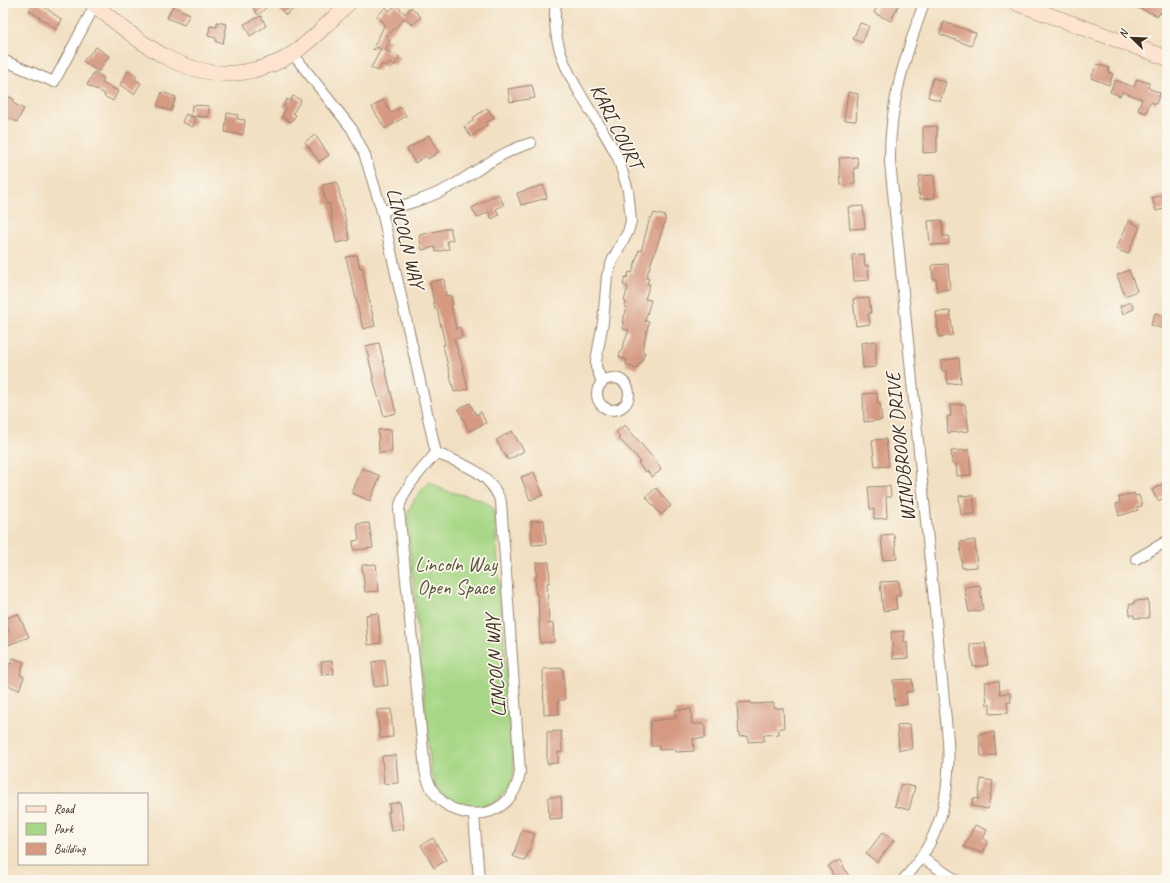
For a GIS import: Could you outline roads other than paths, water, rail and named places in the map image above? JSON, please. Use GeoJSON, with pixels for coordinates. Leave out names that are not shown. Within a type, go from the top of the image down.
{"type":"FeatureCollection","features":[{"type":"Feature","properties":{"kind":"street"},"geometry":{"type":"LineString","coordinates":[[3,60],[54,82],[93,4],[161,55],[197,70],[218,74],[249,71],[272,65],[293,54],[314,37],[349,3]]}},
{"type":"Feature","properties":{"kind":"street","name":"KARI COURT"},"geometry":{"type":"LineString","coordinates":[[556,3],[556,39],[562,60],[616,153],[624,172],[630,200],[630,225],[609,267],[605,285],[603,322],[596,360],[596,367],[602,382]]}},
{"type":"Feature","properties":{"kind":"street","name":"WINDBROOK DRIVE"},"geometry":{"type":"LineString","coordinates":[[903,880],[922,858],[932,835],[948,786],[949,763],[896,231],[890,147],[894,104],[900,72],[924,3]]}},
{"type":"Feature","properties":{"kind":"street"},"geometry":{"type":"LineString","coordinates":[[1016,3],[1167,58]]}},
{"type":"Feature","properties":{"kind":"street","name":"LINCOLN WAY"},"geometry":{"type":"LineString","coordinates":[[293,54],[345,120],[358,140],[372,173],[382,211],[436,453],[465,464],[479,472],[494,486],[501,502],[520,772],[516,787],[505,802],[491,811],[474,815]]}},
{"type":"Feature","properties":{"kind":"street"},"geometry":{"type":"LineString","coordinates":[[382,211],[432,195],[450,187],[499,155],[531,143]]}},
{"type":"Feature","properties":{"kind":"street"},"geometry":{"type":"LineString","coordinates":[[436,453],[414,480],[404,497],[399,510],[425,770],[428,784],[439,799],[452,809],[474,815],[479,880]]}},
{"type":"Feature","properties":{"kind":"street"},"geometry":{"type":"LineString","coordinates":[[1136,560],[1167,541]]}},
{"type":"Feature","properties":{"kind":"street"},"geometry":{"type":"LineString","coordinates":[[922,858],[956,880]]}},
{"type":"Feature","properties":{"kind":"park label","name":"Lincoln Way Open Space"},"geometry":{"type":"Point","coordinates":[456,576]}}]}
